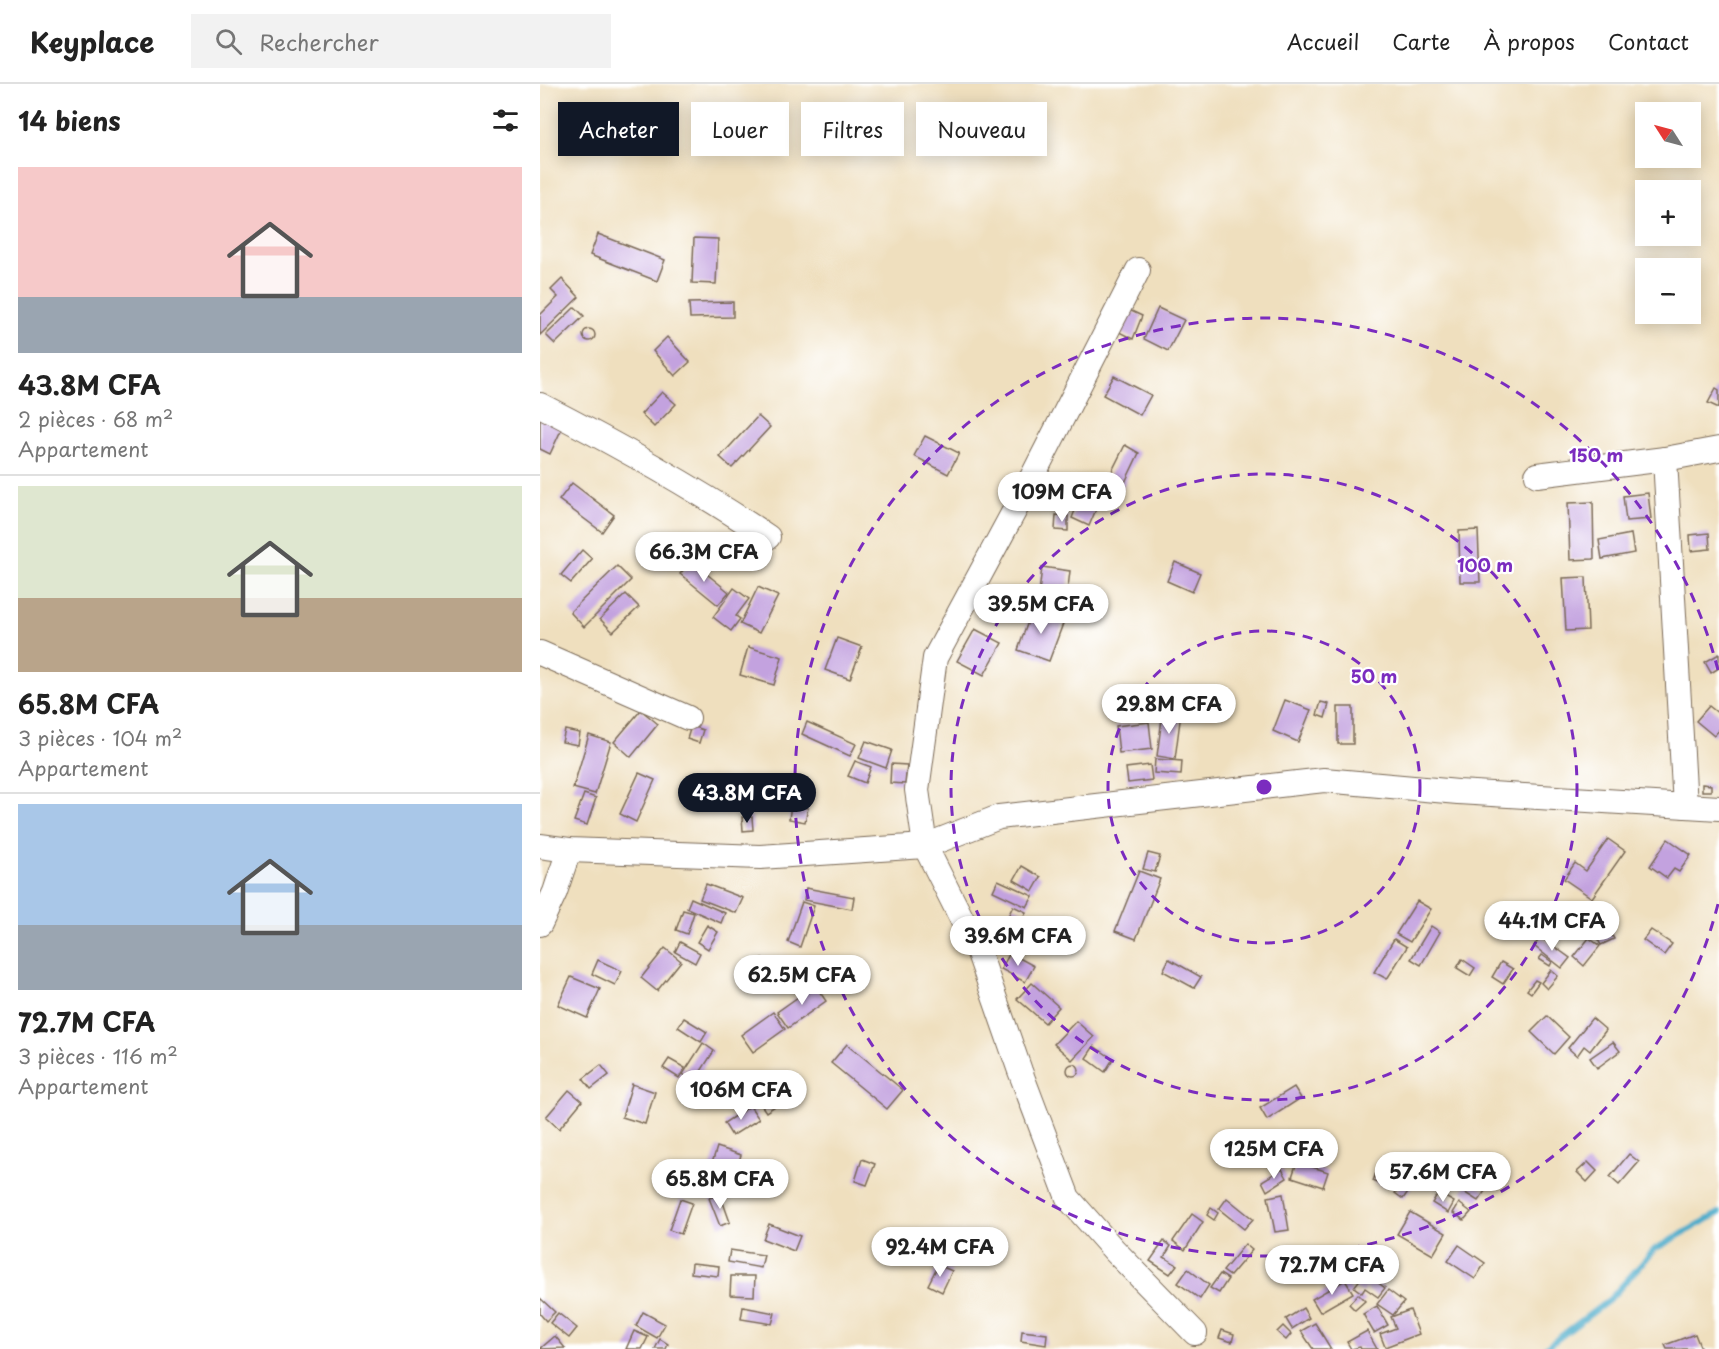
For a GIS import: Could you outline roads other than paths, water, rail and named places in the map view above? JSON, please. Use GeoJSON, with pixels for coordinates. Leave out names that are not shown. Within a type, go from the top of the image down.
{"type":"FeatureCollection","features":[{"type":"Feature","properties":{"kind":"street"},"geometry":{"type":"LineString","coordinates":[[1138,270],[1025,491],[935,658],[917,790],[925,846],[979,952],[1068,1198],[1114,1250],[1195,1333]]}},
{"type":"Feature","properties":{"kind":"street"},"geometry":{"type":"LineString","coordinates":[[540,405],[665,473],[768,537]]}},
{"type":"Feature","properties":{"kind":"street"},"geometry":{"type":"LineString","coordinates":[[1537,475],[1665,459],[1719,449]]}},
{"type":"Feature","properties":{"kind":"street"},"geometry":{"type":"LineString","coordinates":[[1665,459],[1685,806]]}},
{"type":"Feature","properties":{"kind":"street"},"geometry":{"type":"LineString","coordinates":[[540,653],[688,718]]}},
{"type":"Feature","properties":{"kind":"street"},"geometry":{"type":"LineString","coordinates":[[540,846],[569,850],[760,857],[925,846],[999,817],[1324,780],[1458,792],[1719,808]]}},
{"type":"Feature","properties":{"kind":"street"},"geometry":{"type":"LineString","coordinates":[[540,924],[555,892],[569,850]]}},
{"type":"Feature","properties":{"kind":"waterway"},"geometry":{"type":"LineString","coordinates":[[1544,1349],[1609,1300],[1655,1249],[1719,1213]]}}]}
